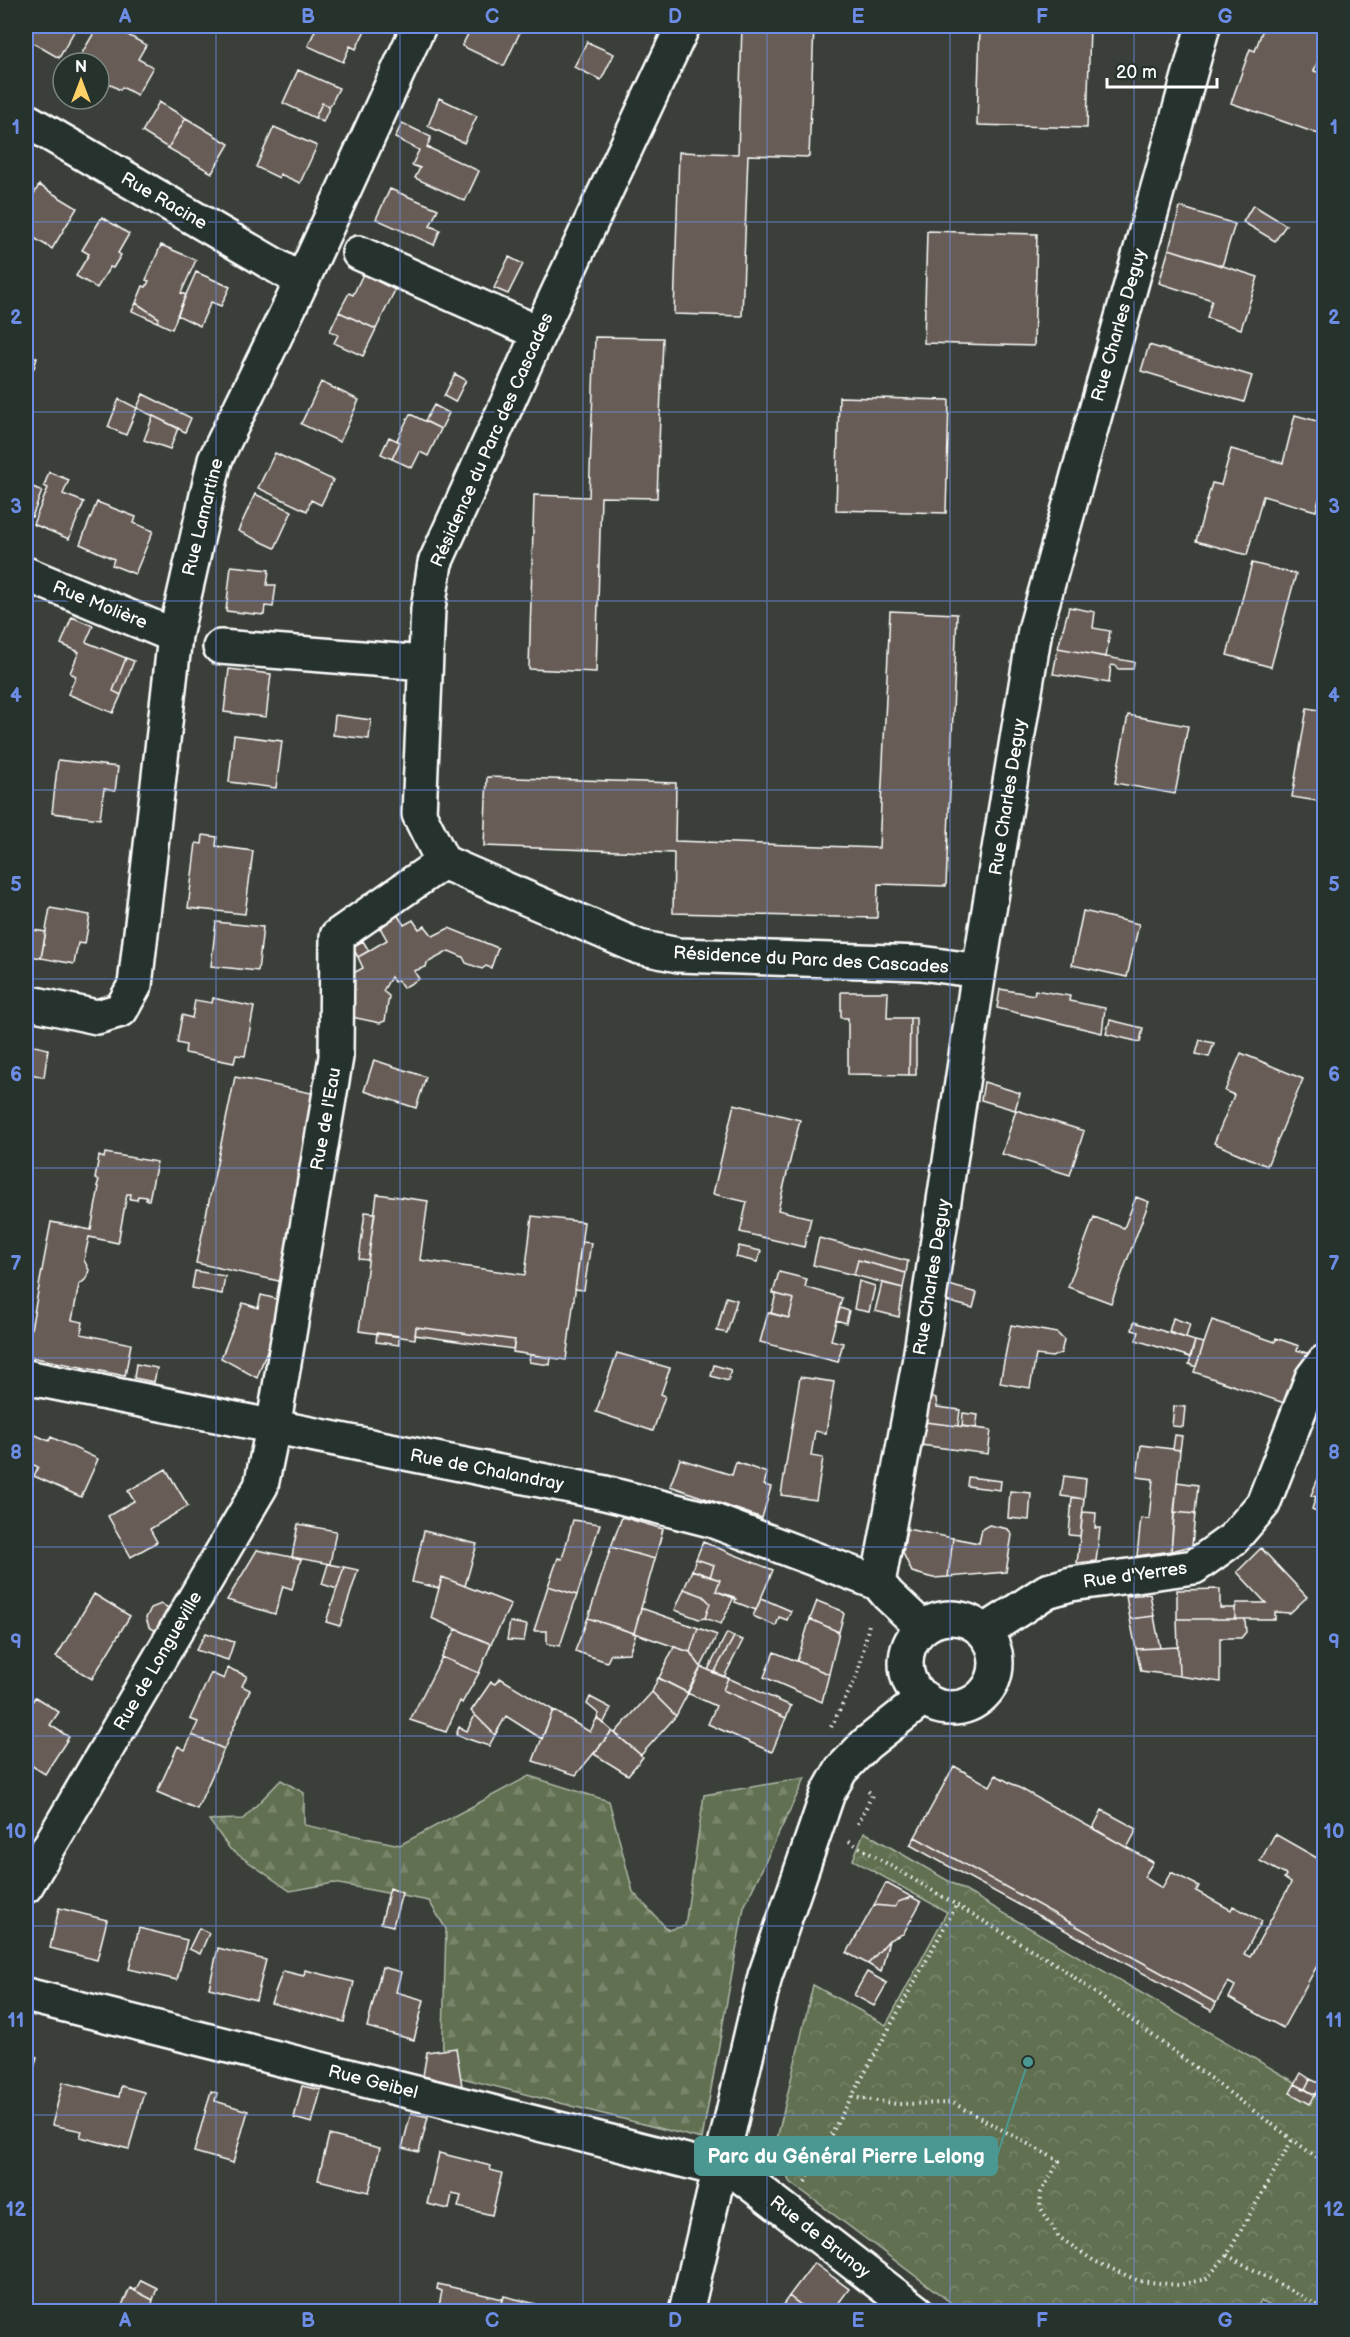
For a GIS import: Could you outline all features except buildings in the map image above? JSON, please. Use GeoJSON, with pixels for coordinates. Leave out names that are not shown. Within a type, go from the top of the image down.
{"type":"FeatureCollection","features":[{"type":"Feature","properties":{"kind":"street","name":"Rue Lamartine"},"geometry":{"type":"LineString","coordinates":[[26,1002],[97,1017],[121,1010],[135,986],[175,636],[215,460],[302,281],[419,26]]}},
{"type":"Feature","properties":{"kind":"street","name":"Résidence du Parc des Cascades"},"geometry":{"type":"LineString","coordinates":[[683,26],[539,333],[435,563],[428,609],[418,814],[443,862],[639,947],[678,956],[921,963],[979,971]]}},
{"type":"Feature","properties":{"kind":"street","name":"Rue Charles Deguy"},"geometry":{"type":"LineString","coordinates":[[878,1583],[920,1358],[979,971],[1035,630],[1203,26]]}},
{"type":"Feature","properties":{"kind":"street","name":"Rue Racine"},"geometry":{"type":"LineString","coordinates":[[26,120],[302,281]]}},
{"type":"Feature","properties":{"kind":"street"},"geometry":{"type":"LineString","coordinates":[[358,253],[539,333]]}},
{"type":"Feature","properties":{"kind":"street","name":"Rue Molière"},"geometry":{"type":"LineString","coordinates":[[26,574],[175,636]]}},
{"type":"Feature","properties":{"kind":"street"},"geometry":{"type":"LineString","coordinates":[[220,647],[425,663]]}},
{"type":"Feature","properties":{"kind":"street","name":"Rue de l'Eau"},"geometry":{"type":"LineString","coordinates":[[273,1428],[336,1057],[337,936],[443,862]]}},
{"type":"Feature","properties":{"kind":"street","name":"Rue d'Yerres"},"geometry":{"type":"LineString","coordinates":[[984,1632],[1047,1591],[1071,1584],[1194,1567],[1233,1539],[1263,1504],[1312,1378],[1324,1362]]}},
{"type":"Feature","properties":{"kind":"street","name":"Rue de Chalandray"},"geometry":{"type":"LineString","coordinates":[[26,1377],[605,1493],[681,1511],[711,1520],[878,1583],[923,1628]]}},
{"type":"Feature","properties":{"kind":"street","name":"Rue de Longueville"},"geometry":{"type":"LineString","coordinates":[[26,1887],[261,1486],[273,1428]]}},
{"type":"Feature","properties":{"kind":"street"},"geometry":{"type":"LineString","coordinates":[[948,1618],[961,1619],[974,1624],[984,1632],[992,1643],[996,1656],[996,1670],[984,1694],[974,1701],[948,1708],[924,1698],[914,1689],[906,1664],[908,1650],[914,1638],[923,1628],[934,1621],[948,1618]]}},
{"type":"Feature","properties":{"kind":"street"},"geometry":{"type":"LineString","coordinates":[[686,2312],[765,1977],[828,1793],[841,1770],[866,1744],[924,1698]]}},
{"type":"Feature","properties":{"kind":"street","name":"Rue Geibel"},"geometry":{"type":"LineString","coordinates":[[26,1995],[721,2169]]}},
{"type":"Feature","properties":{"kind":"street","name":"Rue de Brunoy"},"geometry":{"type":"LineString","coordinates":[[721,2169],[738,2174],[873,2297],[916,2312]]}},
{"type":"Feature","properties":{"kind":"path"},"geometry":{"type":"LineString","coordinates":[[878,1583],[858,1674],[819,1752],[872,1795],[849,1842],[1059,1966],[1324,2163]]}},
{"type":"Feature","properties":{"kind":"path"},"geometry":{"type":"LineString","coordinates":[[801,2190],[957,1906]]}},
{"type":"Feature","properties":{"kind":"path"},"geometry":{"type":"LineString","coordinates":[[852,2097],[897,2104],[953,2103],[1059,2161],[1041,2193],[1040,2207],[1059,2237],[1094,2261],[1139,2281],[1179,2285],[1206,2279],[1227,2255],[1293,2140]]}},
{"type":"Feature","properties":{"kind":"path"},"geometry":{"type":"LineString","coordinates":[[1227,2255],[1324,2309]]}},
{"type":"Feature","properties":{"kind":"green space"},"geometry":{"type":"Polygon","coordinates":[[[529,1776],[609,1801],[633,1892],[668,1930],[685,1926],[704,1795],[805,1778],[744,1907],[702,2139],[442,2073],[446,1929],[429,1901],[334,1883],[290,1891],[230,1849],[209,1820],[243,1819],[281,1780],[304,1793],[304,1825],[400,1845],[529,1776]]]}},
{"type":"Feature","properties":{"kind":"green space"},"geometry":{"type":"Polygon","coordinates":[[[864,1832],[1324,2099],[1324,2311],[1280,2311],[1261,2301],[1254,2312],[962,2311],[789,2181],[775,2148],[813,1985],[886,2025],[947,1912],[853,1860],[864,1832]]]}},
{"type":"Feature","properties":{"kind":"place","name":"Parc du Général Pierre Lelong"},"geometry":{"type":"Point","coordinates":[1028,2062]}}]}
